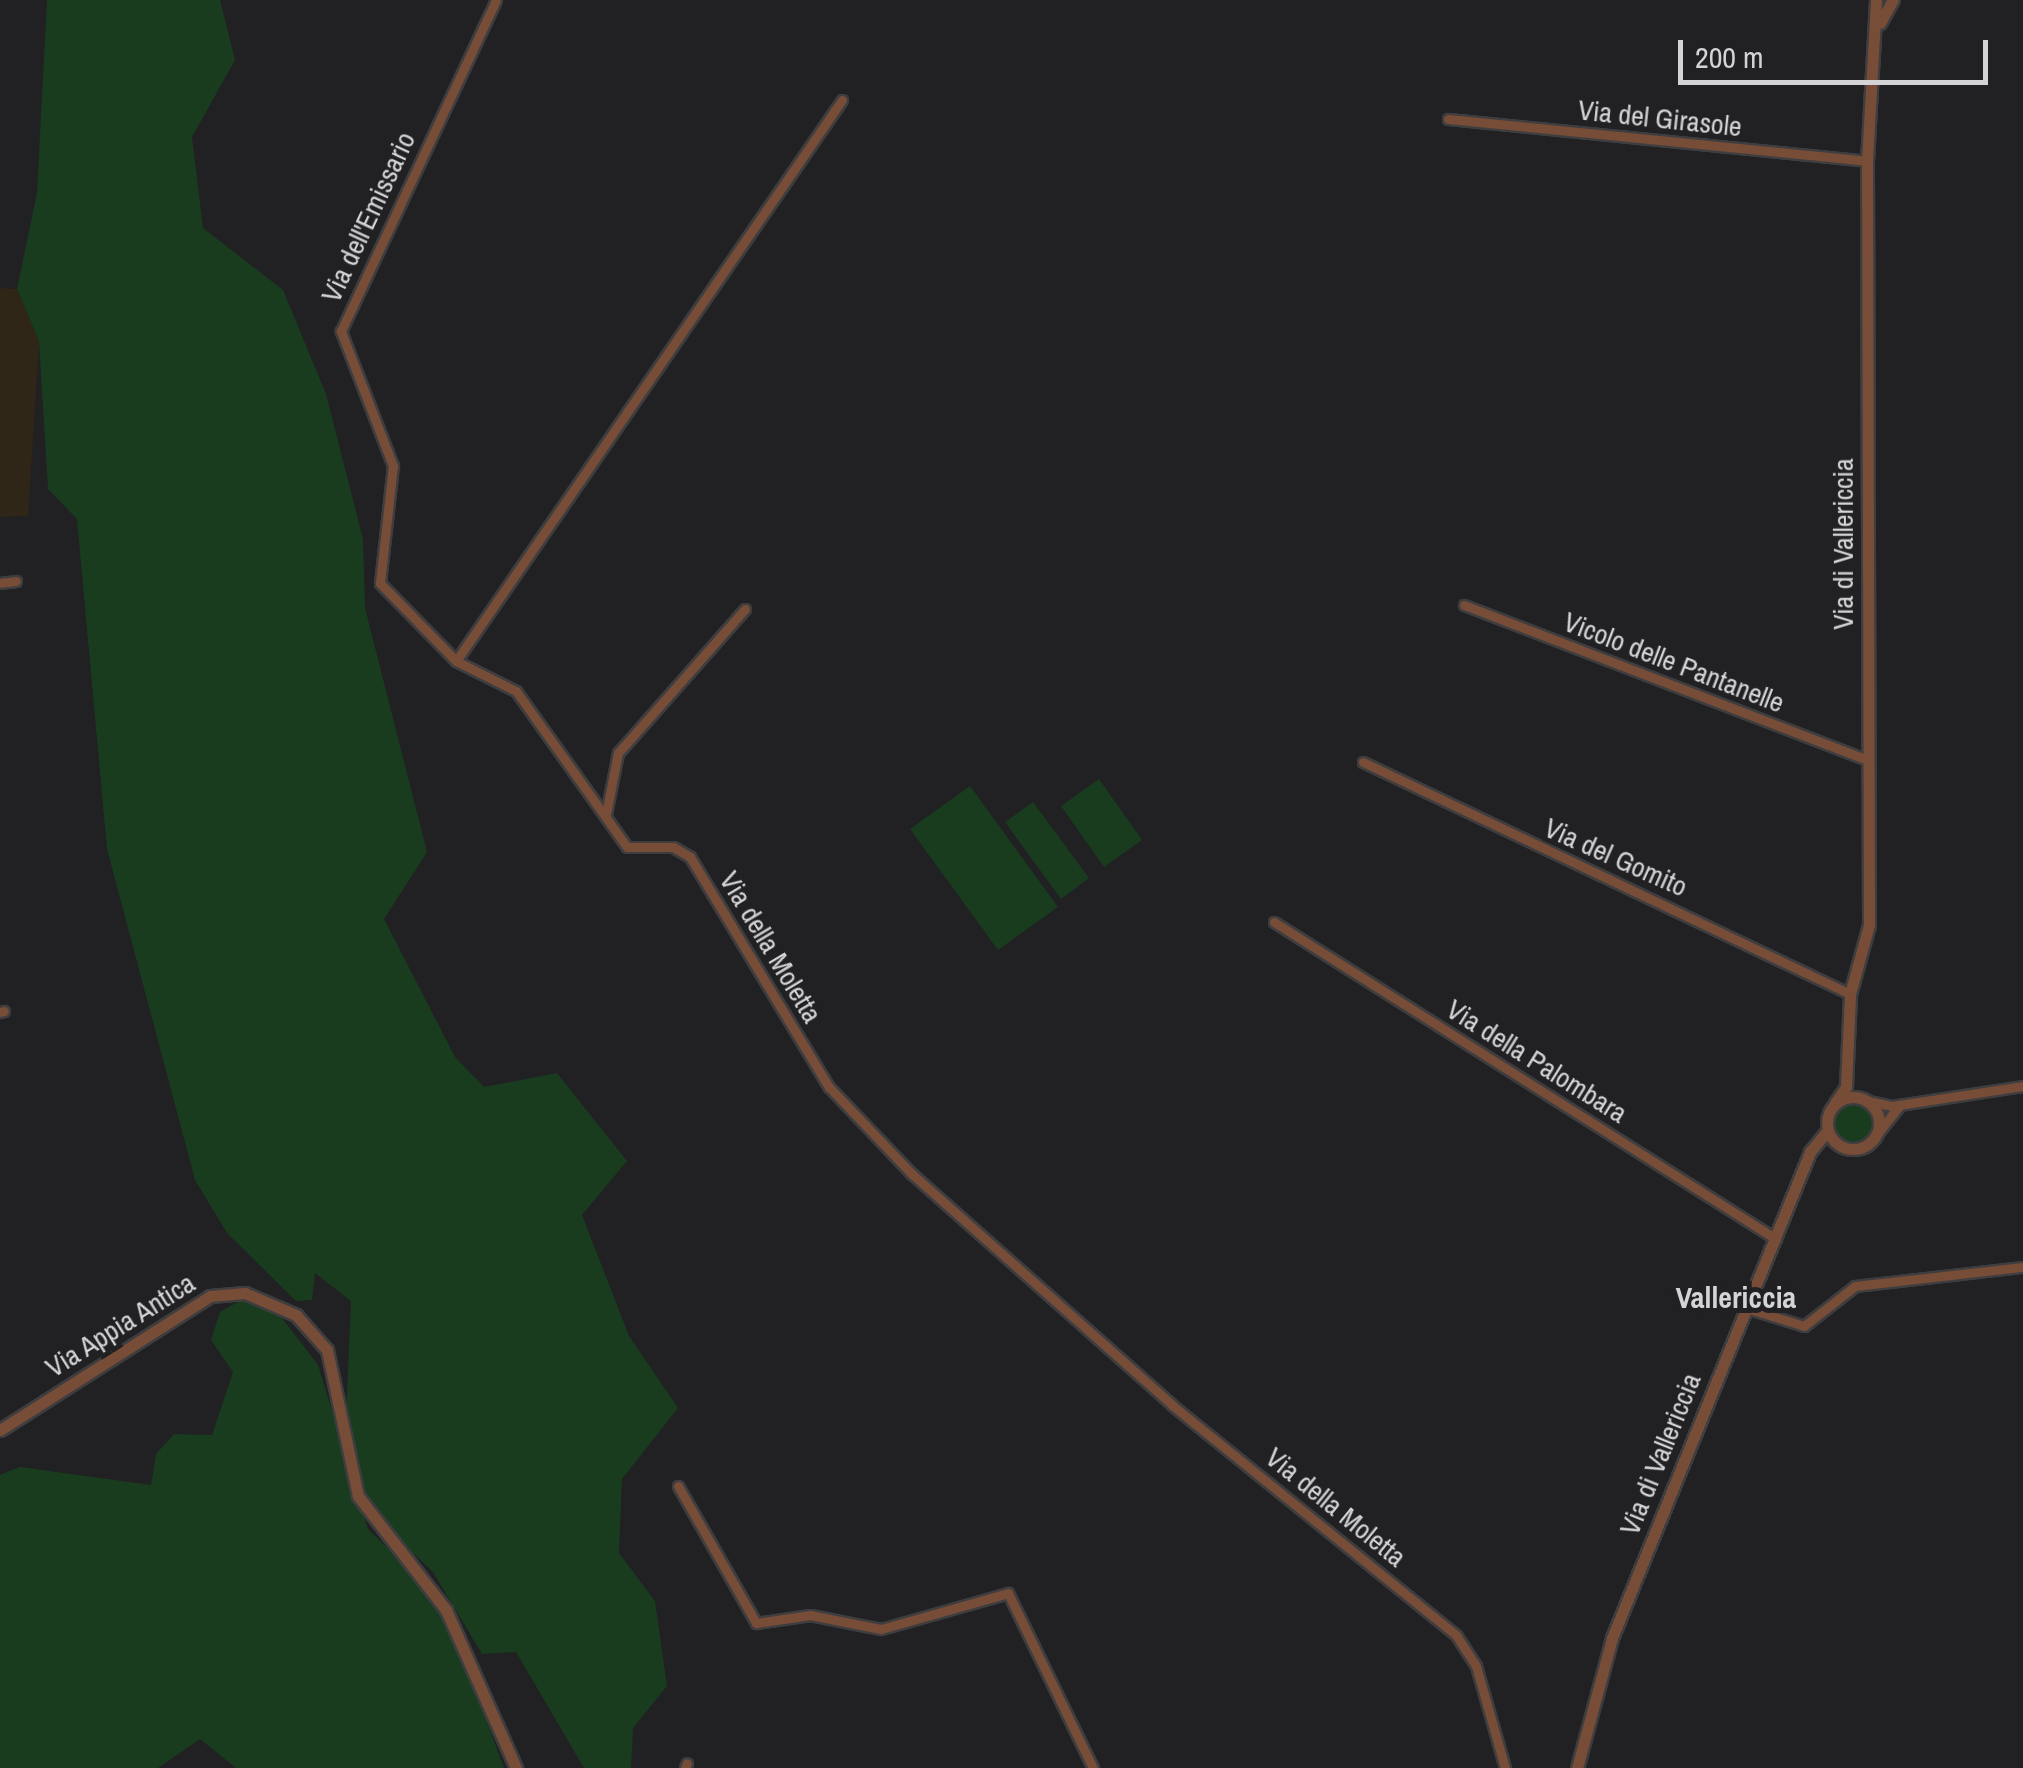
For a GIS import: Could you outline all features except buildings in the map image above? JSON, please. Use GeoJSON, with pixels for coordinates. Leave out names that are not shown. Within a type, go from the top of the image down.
{"type":"FeatureCollection","features":[{"type":"Feature","properties":{"kind":"street","name":"Via dell'Emissario"},"geometry":{"type":"LineString","coordinates":[[456,661],[380,584],[393,466],[341,331],[496,0]]}},
{"type":"Feature","properties":{"kind":"street","name":"Via di Vallericcia"},"geometry":{"type":"LineString","coordinates":[[1577,1768],[1608,1648],[1806,1164],[1827,1131],[1848,1062],[1850,994],[1869,925],[1867,161],[1880,23],[1876,0]]}},
{"type":"Feature","properties":{"kind":"street","name":"Via di Vallericcia"},"geometry":{"type":"LineString","coordinates":[[1880,23],[1893,0]]}},
{"type":"Feature","properties":{"kind":"street"},"geometry":{"type":"LineString","coordinates":[[456,661],[842,100]]}},
{"type":"Feature","properties":{"kind":"street","name":"Via del Girasole"},"geometry":{"type":"LineString","coordinates":[[1448,119],[1867,161]]}},
{"type":"Feature","properties":{"kind":"street"},"geometry":{"type":"LineString","coordinates":[[0,582],[16,581]]}},
{"type":"Feature","properties":{"kind":"street","name":"Vicolo delle Pantanelle"},"geometry":{"type":"LineString","coordinates":[[1464,605],[1867,760]]}},
{"type":"Feature","properties":{"kind":"street"},"geometry":{"type":"LineString","coordinates":[[606,817],[620,750],[744,609]]}},
{"type":"Feature","properties":{"kind":"street","name":"Via della Moletta"},"geometry":{"type":"LineString","coordinates":[[456,661],[516,691],[634,850],[673,847],[690,857],[834,1092],[925,1186],[1172,1405],[1456,1635],[1476,1666],[1504,1768]]}},
{"type":"Feature","properties":{"kind":"street","name":"Via del Gomito"},"geometry":{"type":"LineString","coordinates":[[1362,762],[1850,994]]}},
{"type":"Feature","properties":{"kind":"street","name":"Via della Palombara"},"geometry":{"type":"LineString","coordinates":[[1274,922],[1776,1239]]}},
{"type":"Feature","properties":{"kind":"street","name":"Via di Vallericcia"},"geometry":{"type":"LineString","coordinates":[[1848,1062],[1878,1133]]}},
{"type":"Feature","properties":{"kind":"street"},"geometry":{"type":"LineString","coordinates":[[1835,1104],[1902,1104],[2023,1086]]}},
{"type":"Feature","properties":{"kind":"street"},"geometry":{"type":"LineString","coordinates":[[1806,1164],[1838,1146],[1863,1148],[1902,1104]]}},
{"type":"Feature","properties":{"kind":"street"},"geometry":{"type":"LineString","coordinates":[[1827,1131],[1838,1146]]}},
{"type":"Feature","properties":{"kind":"street"},"geometry":{"type":"LineString","coordinates":[[1746,1308],[1804,1326],[1855,1286],[2023,1268]]}},
{"type":"Feature","properties":{"kind":"street","name":"Via Appia Antica"},"geometry":{"type":"LineString","coordinates":[[0,1430],[214,1294],[252,1295],[296,1316],[327,1350],[358,1496],[441,1600],[516,1768]]}},
{"type":"Feature","properties":{"kind":"street"},"geometry":{"type":"LineString","coordinates":[[678,1486],[756,1622],[810,1615],[884,1628],[1008,1593],[1093,1768]]}},
{"type":"Feature","properties":{"kind":"shaded area"},"geometry":{"type":"Polygon","coordinates":[[[0,288],[17,289],[39,341],[28,516],[0,517],[0,288]]]}},
{"type":"Feature","properties":{"kind":"green space"},"geometry":{"type":"Polygon","coordinates":[[[47,0],[220,0],[235,60],[192,137],[203,228],[283,290],[326,394],[363,539],[365,608],[427,852],[384,919],[455,1057],[484,1087],[557,1073],[627,1161],[582,1215],[629,1336],[678,1408],[622,1479],[619,1553],[655,1601],[667,1686],[633,1728],[631,1768],[584,1768],[516,1652],[482,1654],[433,1572],[383,1525],[366,1496],[346,1418],[351,1301],[315,1273],[312,1300],[296,1301],[227,1233],[195,1180],[107,849],[77,519],[48,489],[39,341],[17,289],[37,193],[47,0]]]}},
{"type":"Feature","properties":{"kind":"green space"},"geometry":{"type":"Polygon","coordinates":[[[1099,779],[1142,840],[1104,867],[1061,806],[1099,779]]]}},
{"type":"Feature","properties":{"kind":"green space"},"geometry":{"type":"Polygon","coordinates":[[[970,786],[1058,907],[998,950],[910,829],[970,786]]]}},
{"type":"Feature","properties":{"kind":"green space"},"geometry":{"type":"Polygon","coordinates":[[[1033,802],[1089,878],[1061,899],[1005,822],[1033,802]]]}},
{"type":"Feature","properties":{"kind":"green space"},"geometry":{"type":"Polygon","coordinates":[[[1853,1105],[1867,1110],[1872,1124],[1867,1138],[1853,1143],[1839,1138],[1834,1124],[1839,1110],[1853,1105]]]}},
{"type":"Feature","properties":{"kind":"green space"},"geometry":{"type":"Polygon","coordinates":[[[243,1299],[282,1318],[318,1365],[368,1529],[417,1577],[460,1649],[504,1768],[236,1768],[200,1739],[158,1768],[0,1768],[0,1475],[20,1467],[151,1485],[156,1454],[174,1434],[212,1435],[233,1372],[211,1340],[220,1312],[243,1299]]]}},
{"type":"Feature","properties":{"kind":"district","name":"Vallericcia"},"geometry":{"type":"Point","coordinates":[1736,1297]}}]}
